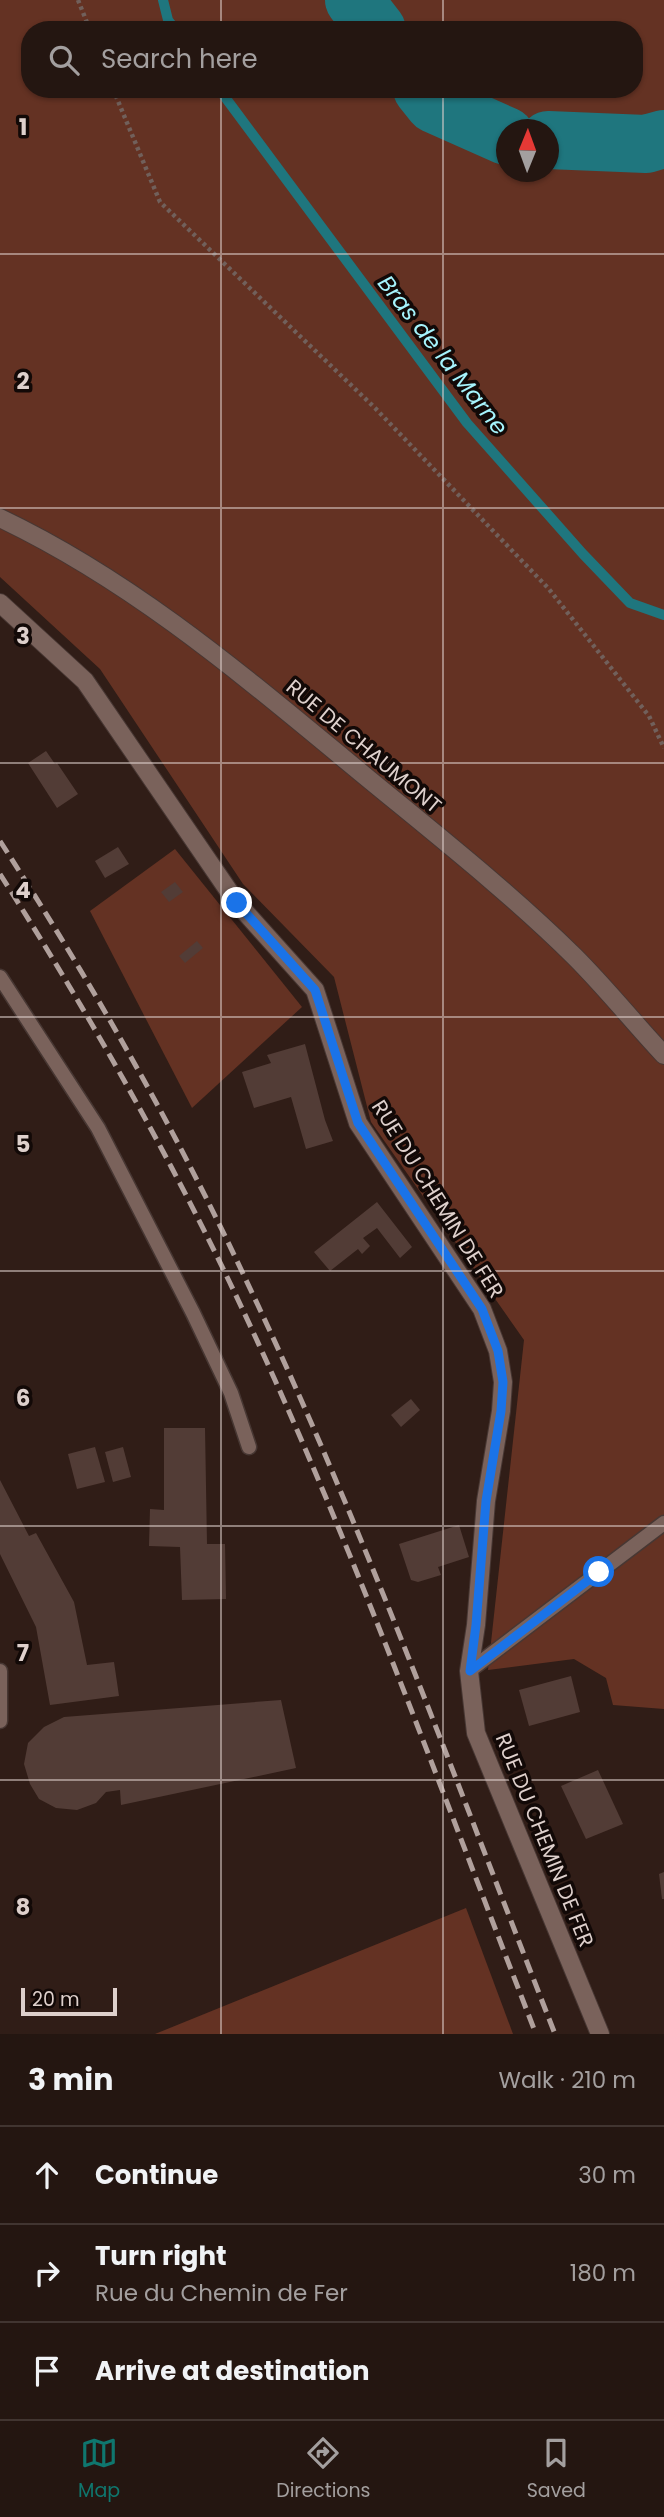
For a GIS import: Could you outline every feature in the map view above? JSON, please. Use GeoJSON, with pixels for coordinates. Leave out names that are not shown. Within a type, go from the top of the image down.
{"type":"FeatureCollection","features":[{"type":"Feature","properties":{"kind":"street","name":"RUE DE CHAUMONT"},"geometry":{"type":"LineString","coordinates":[[0,518],[44,539],[118,583],[239,671],[509,897],[575,958],[664,1055]]}},
{"type":"Feature","properties":{"kind":"street","name":"RUE DU CHEMIN DE FER"},"geometry":{"type":"LineString","coordinates":[[0,603],[85,681],[237,903],[315,990],[358,1123],[482,1309],[498,1351],[503,1382],[501,1411],[486,1501],[470,1671],[476,1733],[600,2034]]}},
{"type":"Feature","properties":{"kind":"lane"},"geometry":{"type":"LineString","coordinates":[[0,977],[98,1128],[231,1393],[248,1447]]}},
{"type":"Feature","properties":{"kind":"lane"},"geometry":{"type":"LineString","coordinates":[[470,1671],[664,1522]]}},
{"type":"Feature","properties":{"kind":"lane"},"geometry":{"type":"LineString","coordinates":[[0,1671],[0,1721]]}},
{"type":"Feature","properties":{"kind":"path"},"geometry":{"type":"LineString","coordinates":[[78,0],[86,21]]}},
{"type":"Feature","properties":{"kind":"path"},"geometry":{"type":"LineString","coordinates":[[117,98],[160,202],[375,408],[548,588],[649,716],[664,748]]}},
{"type":"Feature","properties":{"kind":"shaded area"},"geometry":{"type":"Polygon","coordinates":[[[0,0],[664,0],[664,1709],[613,1705],[606,1678],[574,1659],[488,1670],[524,1340],[371,1122],[334,977],[243,884],[100,669],[0,577],[0,0]]]}},
{"type":"Feature","properties":{"kind":"shaded area"},"geometry":{"type":"Polygon","coordinates":[[[175,849],[302,1007],[192,1108],[90,911],[175,849]]]}},
{"type":"Feature","properties":{"kind":"shaded area"},"geometry":{"type":"Polygon","coordinates":[[[466,1908],[513,2034],[155,2034],[466,1908]]]}},
{"type":"Feature","properties":{"kind":"building"},"geometry":{"type":"Polygon","coordinates":[[[46,751],[78,794],[57,808],[28,763],[46,751]]]}},
{"type":"Feature","properties":{"kind":"building"},"geometry":{"type":"Polygon","coordinates":[[[118,847],[129,864],[105,878],[95,861],[118,847]]]}},
{"type":"Feature","properties":{"kind":"building"},"geometry":{"type":"Polygon","coordinates":[[[175,882],[183,892],[169,902],[161,892],[175,882]]]}},
{"type":"Feature","properties":{"kind":"building"},"geometry":{"type":"Polygon","coordinates":[[[197,941],[203,948],[185,963],[179,956],[197,941]]]}},
{"type":"Feature","properties":{"kind":"building"},"geometry":{"type":"Polygon","coordinates":[[[305,1044],[333,1141],[306,1149],[291,1097],[254,1108],[242,1072],[271,1063],[267,1055],[305,1044]]]}},
{"type":"Feature","properties":{"kind":"building"},"geometry":{"type":"Polygon","coordinates":[[[377,1202],[412,1247],[400,1258],[377,1228],[363,1238],[370,1246],[362,1254],[358,1249],[330,1271],[314,1252],[377,1202]]]}},
{"type":"Feature","properties":{"kind":"building"},"geometry":{"type":"Polygon","coordinates":[[[411,1399],[420,1410],[401,1427],[391,1415],[411,1399]]]}},
{"type":"Feature","properties":{"kind":"building"},"geometry":{"type":"Polygon","coordinates":[[[164,1428],[205,1428],[207,1544],[225,1544],[226,1599],[182,1600],[180,1547],[149,1546],[150,1509],[164,1510],[164,1428]]]}},
{"type":"Feature","properties":{"kind":"building"},"geometry":{"type":"Polygon","coordinates":[[[95,1447],[105,1482],[77,1489],[68,1454],[95,1447]]]}},
{"type":"Feature","properties":{"kind":"building"},"geometry":{"type":"Polygon","coordinates":[[[123,1447],[131,1477],[113,1482],[105,1452],[123,1447]]]}},
{"type":"Feature","properties":{"kind":"building"},"geometry":{"type":"Polygon","coordinates":[[[0,1480],[29,1536],[36,1533],[74,1602],[87,1665],[114,1662],[119,1696],[50,1705],[36,1627],[0,1554],[0,1480]]]}},
{"type":"Feature","properties":{"kind":"building"},"geometry":{"type":"Polygon","coordinates":[[[459,1525],[469,1557],[438,1567],[441,1575],[418,1582],[411,1580],[399,1544],[459,1525]]]}},
{"type":"Feature","properties":{"kind":"building"},"geometry":{"type":"Polygon","coordinates":[[[571,1676],[580,1712],[529,1726],[519,1690],[571,1676]]]}},
{"type":"Feature","properties":{"kind":"building"},"geometry":{"type":"Polygon","coordinates":[[[281,1700],[296,1768],[121,1805],[120,1790],[106,1792],[96,1803],[77,1810],[56,1808],[39,1799],[30,1784],[24,1764],[28,1743],[44,1727],[64,1717],[281,1700]]]}},
{"type":"Feature","properties":{"kind":"building"},"geometry":{"type":"Polygon","coordinates":[[[598,1770],[623,1824],[586,1839],[561,1786],[598,1770]]]}},
{"type":"Feature","properties":{"kind":"building"},"geometry":{"type":"Polygon","coordinates":[[[664,1872],[664,1899],[662,1899],[659,1874],[664,1872]]]}},
{"type":"Feature","properties":{"kind":"waterway","name":"Bras de la Marne"},"geometry":{"type":"LineString","coordinates":[[163,0],[169,21]]}},
{"type":"Feature","properties":{"kind":"waterway"},"geometry":{"type":"LineString","coordinates":[[354,0],[370,21]]}},
{"type":"Feature","properties":{"kind":"waterway","name":"Bras de la Marne"},"geometry":{"type":"LineString","coordinates":[[226,98],[467,423],[630,603],[664,615]]}},
{"type":"Feature","properties":{"kind":"waterway"},"geometry":{"type":"LineString","coordinates":[[429,98],[434,104],[496,132]]}},
{"type":"Feature","properties":{"kind":"waterway"},"geometry":{"type":"LineString","coordinates":[[559,140],[646,144],[664,139]]}},
{"type":"Feature","properties":{"kind":"railway"},"geometry":{"type":"LineString","coordinates":[[0,841],[67,948],[161,1111],[219,1223],[289,1372],[445,1749],[555,2034]]}},
{"type":"Feature","properties":{"kind":"railway"},"geometry":{"type":"LineString","coordinates":[[0,874],[92,1024],[149,1126],[204,1230],[273,1375],[390,1656],[536,2034]]}},
{"type":"Feature","properties":{"kind":"route"},"geometry":{"type":"LineString","coordinates":[[237,903],[315,990],[358,1123],[482,1309],[498,1351],[503,1382],[501,1411],[486,1501],[470,1671],[599,1572]]}}]}
